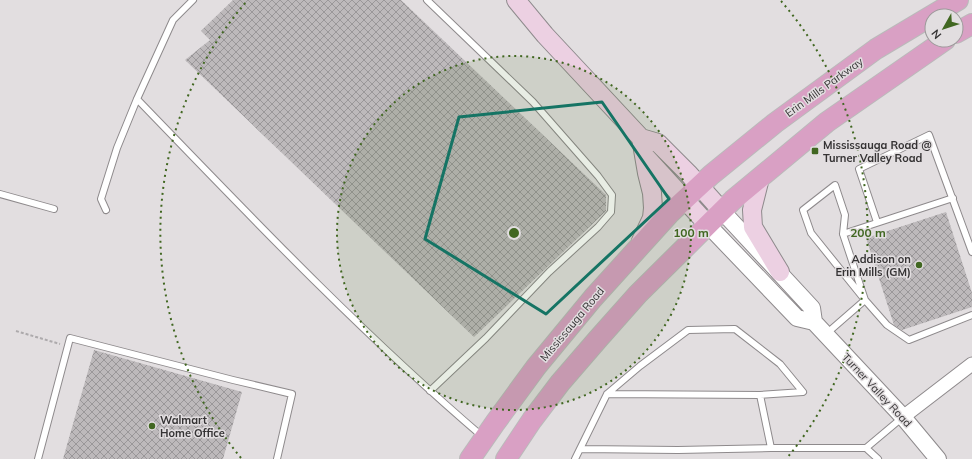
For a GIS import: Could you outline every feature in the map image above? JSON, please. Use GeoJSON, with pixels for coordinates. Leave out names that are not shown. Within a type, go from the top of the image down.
{"type":"FeatureCollection","features":[{"type":"Feature","properties":{"kind":"main road"},"geometry":{"type":"LineString","coordinates":[[516,0],[643,147],[685,200],[708,225]]}},
{"type":"Feature","properties":{"kind":"main road","name":"Erin Mills Parkway"},"geometry":{"type":"LineString","coordinates":[[700,186],[775,122],[876,49],[958,0]]}},
{"type":"Feature","properties":{"kind":"main road"},"geometry":{"type":"LineString","coordinates":[[506,459],[532,420],[560,383],[638,294],[722,211],[827,122],[933,48]]}},
{"type":"Feature","properties":{"kind":"main road"},"geometry":{"type":"LineString","coordinates":[[643,147],[658,142],[722,211]]}},
{"type":"Feature","properties":{"kind":"main road"},"geometry":{"type":"LineString","coordinates":[[638,247],[652,218],[653,208],[652,193],[643,147]]}},
{"type":"Feature","properties":{"kind":"main road"},"geometry":{"type":"LineString","coordinates":[[760,178],[752,210],[753,227],[780,272]]}},
{"type":"Feature","properties":{"kind":"main road","name":"Mississauga Road"},"geometry":{"type":"LineString","coordinates":[[470,459],[536,366],[593,298],[638,247],[700,186]]}},
{"type":"Feature","properties":{"kind":"street","name":"Turner Valley Road"},"geometry":{"type":"LineString","coordinates":[[722,211],[812,308],[814,322],[903,417],[938,459]]}},
{"type":"Feature","properties":{"kind":"street"},"geometry":{"type":"LineString","coordinates":[[708,225],[797,318],[814,322]]}},
{"type":"Feature","properties":{"kind":"street"},"geometry":{"type":"LineString","coordinates":[[903,417],[972,364]]}},
{"type":"Feature","properties":{"kind":"lane"},"geometry":{"type":"LineString","coordinates":[[106,210],[101,199],[117,148],[137,98],[173,20],[193,0]]}},
{"type":"Feature","properties":{"kind":"lane"},"geometry":{"type":"LineString","coordinates":[[427,0],[532,102],[598,176],[612,195],[611,212],[598,227],[549,272],[486,338],[430,391]]}},
{"type":"Feature","properties":{"kind":"lane"},"geometry":{"type":"LineString","coordinates":[[137,98],[303,269],[430,391],[484,438]]}},
{"type":"Feature","properties":{"kind":"lane"},"geometry":{"type":"LineString","coordinates":[[877,222],[859,169],[929,135],[972,252]]}},
{"type":"Feature","properties":{"kind":"lane"},"geometry":{"type":"LineString","coordinates":[[865,300],[843,234],[845,215],[835,185],[803,210],[811,232],[865,300],[887,325],[909,340],[972,315]]}},
{"type":"Feature","properties":{"kind":"lane"},"geometry":{"type":"LineString","coordinates":[[0,194],[54,209]]}},
{"type":"Feature","properties":{"kind":"lane"},"geometry":{"type":"LineString","coordinates":[[843,234],[953,198]]}},
{"type":"Feature","properties":{"kind":"lane"},"geometry":{"type":"LineString","coordinates":[[825,335],[865,300]]}},
{"type":"Feature","properties":{"kind":"lane"},"geometry":{"type":"LineString","coordinates":[[575,459],[607,394],[640,366],[688,330],[735,329],[780,364],[803,392],[760,395],[607,394]]}},
{"type":"Feature","properties":{"kind":"lane"},"geometry":{"type":"LineString","coordinates":[[38,459],[70,338],[292,394],[277,459]]}},
{"type":"Feature","properties":{"kind":"lane"},"geometry":{"type":"LineString","coordinates":[[760,395],[771,448]]}},
{"type":"Feature","properties":{"kind":"lane"},"geometry":{"type":"LineString","coordinates":[[580,449],[678,450],[866,448],[903,417]]}},
{"type":"Feature","properties":{"kind":"lane"},"geometry":{"type":"LineString","coordinates":[[866,448],[878,459]]}},
{"type":"Feature","properties":{"kind":"path"},"geometry":{"type":"LineString","coordinates":[[16,331],[67,346]]}},
{"type":"Feature","properties":{"kind":"highlighted area"},"geometry":{"type":"Polygon","coordinates":[[[602,102],[669,199],[546,314],[425,239],[459,117],[602,102]]]}},
{"type":"Feature","properties":{"kind":"building"},"geometry":{"type":"Polygon","coordinates":[[[233,0],[401,0],[606,195],[606,211],[474,337],[185,60],[210,40],[201,31],[233,0]]]}},
{"type":"Feature","properties":{"kind":"building","name":"Addison on Erin Mills (GM)"},"geometry":{"type":"Polygon","coordinates":[[[946,212],[972,293],[972,307],[902,330],[894,325],[866,238],[946,212]]]}},
{"type":"Feature","properties":{"kind":"building","name":"Walmart Home Office"},"geometry":{"type":"Polygon","coordinates":[[[94,350],[242,392],[223,459],[63,459],[94,350]]]}},
{"type":"Feature","properties":{"kind":"place","name":"Mississauga Road @ Turner Valley Road"},"geometry":{"type":"Point","coordinates":[815,151]}},
{"type":"Feature","properties":{"kind":"place","name":"Addison on Erin Mills (GM)"},"geometry":{"type":"Point","coordinates":[919,265]}},
{"type":"Feature","properties":{"kind":"place","name":"Walmart Home Office"},"geometry":{"type":"Point","coordinates":[152,426]}}]}
